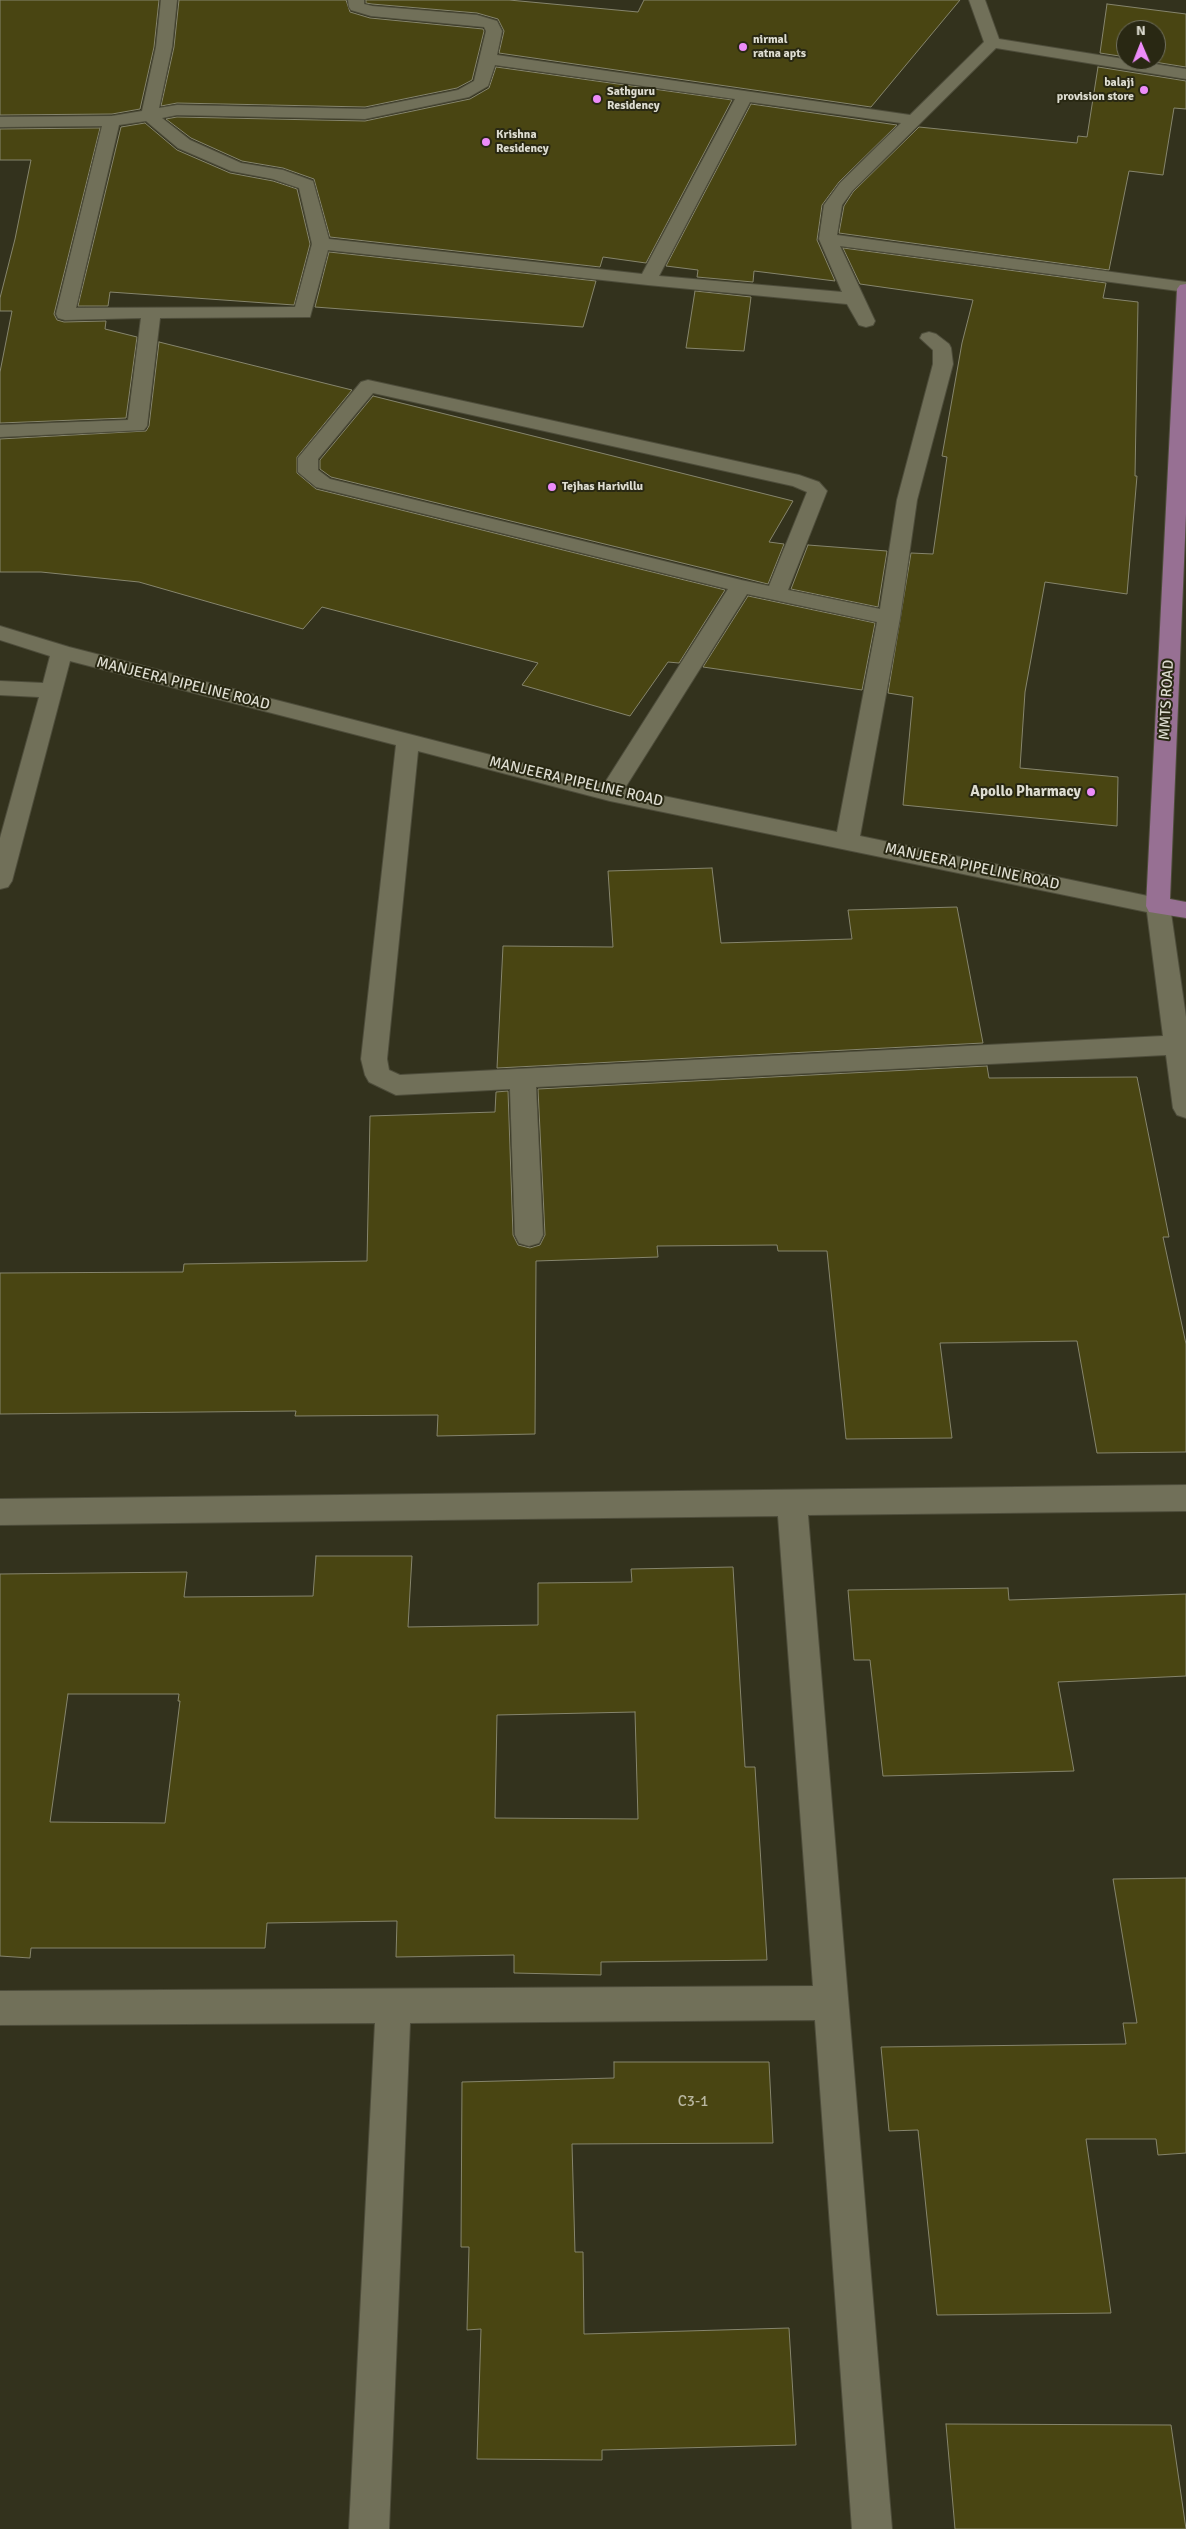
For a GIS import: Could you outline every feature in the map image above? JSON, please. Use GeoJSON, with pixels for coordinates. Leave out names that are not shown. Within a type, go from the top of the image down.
{"type":"FeatureCollection","features":[{"type":"Feature","properties":{"kind":"main road","name":"MMTS ROAD"},"geometry":{"type":"LineString","coordinates":[[1158,906],[1186,288]]}},
{"type":"Feature","properties":{"kind":"main road"},"geometry":{"type":"LineString","coordinates":[[1158,906],[1186,910]]}},
{"type":"Feature","properties":{"kind":"street"},"geometry":{"type":"LineString","coordinates":[[149,115],[164,47],[169,0]]}},
{"type":"Feature","properties":{"kind":"street"},"geometry":{"type":"LineString","coordinates":[[0,122],[112,121],[177,110],[365,114],[463,94],[482,83],[494,31],[491,24],[477,20],[371,11],[356,7],[356,0]]}},
{"type":"Feature","properties":{"kind":"street"},"geometry":{"type":"LineString","coordinates":[[977,0],[992,43]]}},
{"type":"Feature","properties":{"kind":"street"},"geometry":{"type":"LineString","coordinates":[[992,43],[1186,74]]}},
{"type":"Feature","properties":{"kind":"street"},"geometry":{"type":"LineString","coordinates":[[866,321],[854,299],[828,239],[833,205],[846,187],[992,43]]}},
{"type":"Feature","properties":{"kind":"street"},"geometry":{"type":"LineString","coordinates":[[488,59],[912,120]]}},
{"type":"Feature","properties":{"kind":"street"},"geometry":{"type":"LineString","coordinates":[[648,280],[745,96]]}},
{"type":"Feature","properties":{"kind":"street"},"geometry":{"type":"LineString","coordinates":[[112,121],[65,314],[151,312],[303,313],[321,244],[307,185],[277,174],[237,167],[184,144],[149,115]]}},
{"type":"Feature","properties":{"kind":"street"},"geometry":{"type":"LineString","coordinates":[[828,239],[1186,288]]}},
{"type":"Feature","properties":{"kind":"street"},"geometry":{"type":"LineString","coordinates":[[321,244],[648,280],[854,299]]}},
{"type":"Feature","properties":{"kind":"street"},"geometry":{"type":"LineString","coordinates":[[0,430],[137,426],[151,312]]}},
{"type":"Feature","properties":{"kind":"street"},"geometry":{"type":"LineString","coordinates":[[848,841],[889,618],[907,500],[942,364],[942,348],[929,338]]}},
{"type":"Feature","properties":{"kind":"street"},"geometry":{"type":"LineString","coordinates":[[776,594],[817,491],[812,486],[799,482],[368,386],[308,458],[308,472],[323,483],[741,586],[776,594],[889,618]]}},
{"type":"Feature","properties":{"kind":"street"},"geometry":{"type":"LineString","coordinates":[[610,793],[741,586]]}},
{"type":"Feature","properties":{"kind":"street","name":"MANJEERA PIPELINE ROAD"},"geometry":{"type":"LineString","coordinates":[[0,633],[62,652],[610,793],[1158,906]]}},
{"type":"Feature","properties":{"kind":"street"},"geometry":{"type":"LineString","coordinates":[[0,881],[6,840],[62,652]]}},
{"type":"Feature","properties":{"kind":"street"},"geometry":{"type":"LineString","coordinates":[[0,688],[52,690]]}},
{"type":"Feature","properties":{"kind":"street"},"geometry":{"type":"LineString","coordinates":[[408,741],[374,1059],[378,1075],[396,1085],[1176,1045]]}},
{"type":"Feature","properties":{"kind":"street","name":"MMTS ROAD"},"geometry":{"type":"LineString","coordinates":[[1158,906],[1186,1108]]}},
{"type":"Feature","properties":{"kind":"street"},"geometry":{"type":"LineString","coordinates":[[523,1078],[528,1235]]}},
{"type":"Feature","properties":{"kind":"street"},"geometry":{"type":"LineString","coordinates":[[0,1512],[1186,1498]]}},
{"type":"Feature","properties":{"kind":"street"},"geometry":{"type":"LineString","coordinates":[[792,1503],[872,2529]]}},
{"type":"Feature","properties":{"kind":"street"},"geometry":{"type":"LineString","coordinates":[[0,2008],[832,2003]]}},
{"type":"Feature","properties":{"kind":"street"},"geometry":{"type":"LineString","coordinates":[[369,2529],[393,2007]]}},
{"type":"Feature","properties":{"kind":"building"},"geometry":{"type":"Polygon","coordinates":[[[0,0],[159,0],[154,47],[140,109],[112,114],[0,115],[0,0]]]}},
{"type":"Feature","properties":{"kind":"building"},"geometry":{"type":"Polygon","coordinates":[[[179,0],[346,0],[350,12],[370,18],[483,29],[484,31],[472,80],[457,88],[365,107],[177,103],[161,106],[174,47],[179,0]]]}},
{"type":"Feature","properties":{"kind":"building"},"geometry":{"type":"Polygon","coordinates":[[[366,0],[509,0],[638,12],[644,0],[960,0],[871,107],[499,53],[504,31],[498,19],[477,13],[372,4],[366,3],[366,0]]]}},
{"type":"Feature","properties":{"kind":"building"},"geometry":{"type":"Polygon","coordinates":[[[1107,4],[1186,14],[1186,67],[1166,64],[1166,20],[1116,20],[1116,55],[1100,53],[1107,4]]]}},
{"type":"Feature","properties":{"kind":"building"},"geometry":{"type":"Polygon","coordinates":[[[496,67],[732,100],[646,263],[603,257],[600,267],[330,237],[314,179],[283,168],[242,161],[191,138],[166,119],[177,117],[365,121],[470,99],[489,88],[496,67]]]}},
{"type":"Feature","properties":{"kind":"building"},"geometry":{"type":"Polygon","coordinates":[[[1098,67],[1186,81],[1186,109],[1174,108],[1163,175],[1129,171],[1109,270],[839,233],[844,206],[853,192],[919,127],[1077,143],[1078,136],[1087,137],[1098,67]]]}},
{"type":"Feature","properties":{"kind":"building"},"geometry":{"type":"Polygon","coordinates":[[[751,104],[897,125],[839,182],[822,205],[817,240],[835,281],[754,271],[753,282],[697,277],[698,270],[666,266],[751,104]]]}},
{"type":"Feature","properties":{"kind":"building"},"geometry":{"type":"Polygon","coordinates":[[[145,123],[177,150],[230,173],[273,181],[297,189],[310,244],[294,305],[110,292],[108,306],[78,306],[121,127],[145,123]]]}},
{"type":"Feature","properties":{"kind":"building"},"geometry":{"type":"Polygon","coordinates":[[[100,128],[54,314],[57,320],[64,322],[106,321],[105,329],[137,337],[126,418],[0,423],[0,372],[12,311],[0,311],[0,298],[15,239],[31,160],[0,160],[0,129],[100,128]]]}},
{"type":"Feature","properties":{"kind":"building"},"geometry":{"type":"Polygon","coordinates":[[[843,248],[1106,283],[1103,298],[1138,302],[1135,476],[1137,476],[1127,594],[1045,582],[1025,692],[1020,768],[1118,777],[1117,826],[903,805],[913,697],[888,693],[911,553],[933,554],[947,457],[942,456],[962,343],[973,300],[860,284],[843,248]]]}},
{"type":"Feature","properties":{"kind":"building"},"geometry":{"type":"Polygon","coordinates":[[[329,252],[596,281],[583,327],[315,307],[329,252]]]}},
{"type":"Feature","properties":{"kind":"building"},"geometry":{"type":"Polygon","coordinates":[[[695,291],[751,297],[744,351],[686,348],[695,291]]]}},
{"type":"Feature","properties":{"kind":"building"},"geometry":{"type":"Polygon","coordinates":[[[159,342],[352,390],[297,457],[297,473],[316,489],[725,590],[679,663],[668,662],[630,716],[522,685],[538,663],[322,607],[303,629],[139,582],[41,572],[0,572],[0,439],[146,431],[149,426],[159,342]]]}},
{"type":"Feature","properties":{"kind":"building","name":"Tejhas Harivillu"},"geometry":{"type":"Polygon","coordinates":[[[373,396],[793,501],[769,542],[784,544],[768,584],[331,477],[320,469],[320,460],[373,396]]]}},
{"type":"Feature","properties":{"kind":"building"},"geometry":{"type":"Polygon","coordinates":[[[808,545],[887,551],[878,607],[791,589],[808,545]]]}},
{"type":"Feature","properties":{"kind":"building"},"geometry":{"type":"Polygon","coordinates":[[[748,596],[875,623],[862,690],[703,667],[748,596]]]}},
{"type":"Feature","properties":{"kind":"building"},"geometry":{"type":"Polygon","coordinates":[[[712,868],[721,943],[852,939],[848,910],[957,907],[983,1043],[497,1068],[503,946],[613,947],[608,871],[712,868]]]}},
{"type":"Feature","properties":{"kind":"building"},"geometry":{"type":"Polygon","coordinates":[[[987,1066],[989,1078],[1137,1077],[1169,1237],[1163,1237],[1186,1344],[1186,1452],[1097,1453],[1077,1341],[940,1343],[952,1438],[846,1439],[827,1251],[778,1251],[777,1245],[657,1246],[658,1257],[536,1261],[535,1434],[437,1436],[438,1415],[295,1416],[296,1411],[0,1414],[0,1273],[183,1272],[184,1264],[367,1261],[370,1116],[495,1112],[496,1092],[508,1091],[513,1235],[518,1245],[530,1248],[540,1245],[545,1235],[538,1089],[987,1066]]]}},
{"type":"Feature","properties":{"kind":"building"},"geometry":{"type":"Polygon","coordinates":[[[316,1556],[412,1556],[408,1627],[538,1625],[538,1583],[632,1582],[631,1569],[733,1567],[745,1767],[755,1767],[767,1960],[601,1962],[601,1975],[514,1973],[514,1955],[396,1957],[397,1921],[267,1923],[265,1948],[31,1948],[30,1958],[0,1956],[0,1574],[187,1572],[184,1597],[313,1596],[316,1556]],[[68,1694],[50,1822],[165,1823],[180,1701],[178,1701],[179,1694],[68,1694]],[[635,1712],[497,1715],[495,1818],[638,1819],[635,1712]]]}},
{"type":"Feature","properties":{"kind":"building"},"geometry":{"type":"Polygon","coordinates":[[[1008,1588],[1009,1600],[1186,1594],[1186,1676],[1058,1682],[1074,1771],[883,1776],[870,1660],[854,1660],[848,1590],[1008,1588]]]}},
{"type":"Feature","properties":{"kind":"building"},"geometry":{"type":"Polygon","coordinates":[[[1186,1878],[1186,2153],[1158,2155],[1156,2139],[1086,2139],[1111,2313],[937,2315],[918,2130],[889,2131],[881,2047],[1126,2044],[1123,2023],[1137,2023],[1113,1879],[1186,1878]]]}},
{"type":"Feature","properties":{"kind":"building"},"geometry":{"type":"Polygon","coordinates":[[[614,2062],[769,2062],[773,2143],[572,2144],[575,2252],[583,2252],[584,2334],[789,2328],[796,2445],[602,2450],[602,2460],[477,2459],[481,2329],[467,2330],[469,2247],[461,2247],[462,2082],[614,2078],[614,2062]]]}},
{"type":"Feature","properties":{"kind":"building"},"geometry":{"type":"Polygon","coordinates":[[[946,2424],[1171,2425],[1186,2529],[955,2529],[946,2424]]]}},
{"type":"Feature","properties":{"kind":"place","name":"nirmal ratna apts"},"geometry":{"type":"Point","coordinates":[743,47]}},
{"type":"Feature","properties":{"kind":"place","name":"balaji provision store"},"geometry":{"type":"Point","coordinates":[1144,90]}},
{"type":"Feature","properties":{"kind":"place","name":"Sathguru Residency"},"geometry":{"type":"Point","coordinates":[597,99]}},
{"type":"Feature","properties":{"kind":"place","name":"Krishna Residency"},"geometry":{"type":"Point","coordinates":[486,142]}},
{"type":"Feature","properties":{"kind":"place","name":"Tejhas Harivillu"},"geometry":{"type":"Point","coordinates":[552,487]}},
{"type":"Feature","properties":{"kind":"place","name":"Apollo Pharmacy"},"geometry":{"type":"Point","coordinates":[1091,792]}}]}
